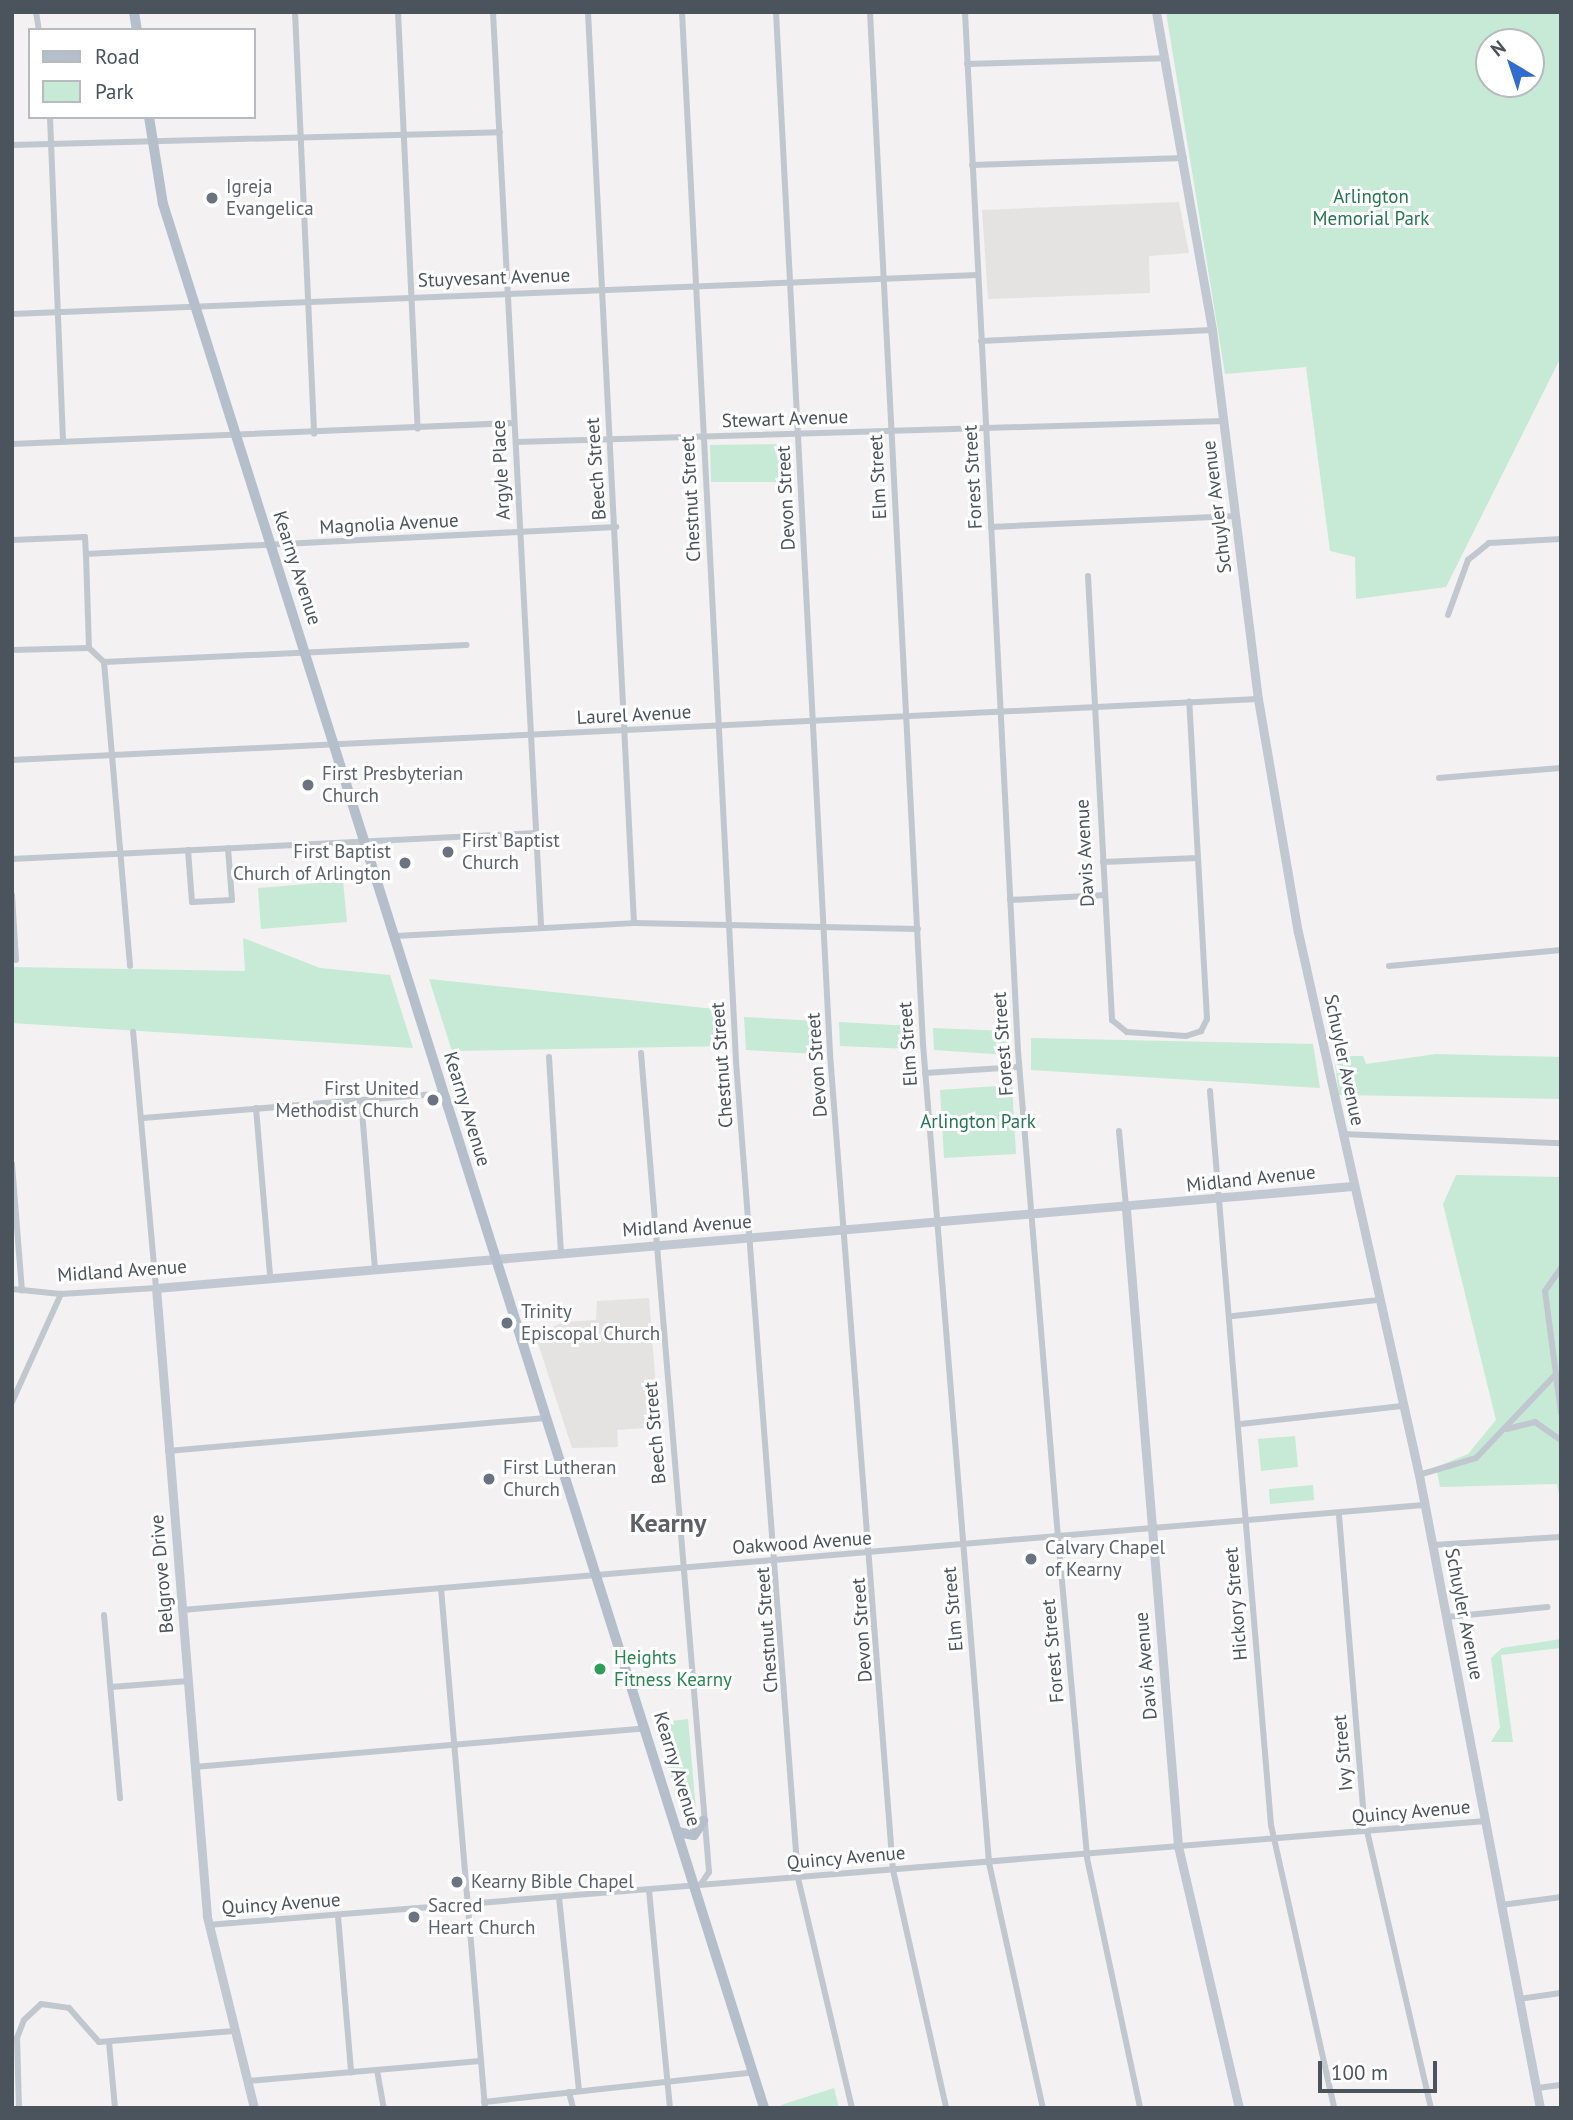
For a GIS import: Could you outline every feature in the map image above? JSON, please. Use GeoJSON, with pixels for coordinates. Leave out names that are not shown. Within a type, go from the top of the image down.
{"type":"FeatureCollection","features":[{"type":"Feature","properties":{"kind":"main road","name":"Kearny Avenue"},"geometry":{"type":"LineString","coordinates":[[149,119],[157,181],[596,1574],[756,2072],[764,2108]]}},
{"type":"Feature","properties":{"kind":"main road"},"geometry":{"type":"LineString","coordinates":[[678,1831],[694,1835],[703,1821]]}},
{"type":"Feature","properties":{"kind":"street"},"geometry":{"type":"LineString","coordinates":[[295,12],[314,434]]}},
{"type":"Feature","properties":{"kind":"street"},"geometry":{"type":"LineString","coordinates":[[398,12],[418,429]]}},
{"type":"Feature","properties":{"kind":"street","name":"Argyle Place"},"geometry":{"type":"LineString","coordinates":[[494,12],[541,926]]}},
{"type":"Feature","properties":{"kind":"street","name":"Beech Street"},"geometry":{"type":"LineString","coordinates":[[588,12],[634,923]]}},
{"type":"Feature","properties":{"kind":"street","name":"Chestnut Street"},"geometry":{"type":"LineString","coordinates":[[681,12],[736,1061],[777,1560],[798,1878],[852,2108]]}},
{"type":"Feature","properties":{"kind":"street","name":"Devon Street"},"geometry":{"type":"LineString","coordinates":[[776,12],[824,928],[872,1553],[893,1870],[946,2108]]}},
{"type":"Feature","properties":{"kind":"street","name":"Elm Street"},"geometry":{"type":"LineString","coordinates":[[870,12],[925,1073],[989,1863],[1044,2108]]}},
{"type":"Feature","properties":{"kind":"street","name":"Forest Street"},"geometry":{"type":"LineString","coordinates":[[965,12],[1019,1067],[1031,1215],[1087,1858],[1140,2108]]}},
{"type":"Feature","properties":{"kind":"street","name":"Schuyler Avenue"},"geometry":{"type":"LineString","coordinates":[[1156,12],[1184,158],[1212,330],[1258,699],[1324,1054],[1419,1475],[1540,2108]]}},
{"type":"Feature","properties":{"kind":"street"},"geometry":{"type":"LineString","coordinates":[[967,64],[1164,58]]}},
{"type":"Feature","properties":{"kind":"street"},"geometry":{"type":"LineString","coordinates":[[50,119],[63,442]]}},
{"type":"Feature","properties":{"kind":"street"},"geometry":{"type":"LineString","coordinates":[[12,145],[500,132]]}},
{"type":"Feature","properties":{"kind":"street"},"geometry":{"type":"LineString","coordinates":[[972,165],[1184,158]]}},
{"type":"Feature","properties":{"kind":"street","name":"Stuyvesant Avenue"},"geometry":{"type":"LineString","coordinates":[[12,314],[977,275]]}},
{"type":"Feature","properties":{"kind":"street"},"geometry":{"type":"LineString","coordinates":[[981,341],[1212,330]]}},
{"type":"Feature","properties":{"kind":"street","name":"Stewart Avenue"},"geometry":{"type":"LineString","coordinates":[[516,442],[1224,421]]}},
{"type":"Feature","properties":{"kind":"street"},"geometry":{"type":"LineString","coordinates":[[12,444],[314,434],[514,423]]}},
{"type":"Feature","properties":{"kind":"street"},"geometry":{"type":"LineString","coordinates":[[991,527],[1236,516]]}},
{"type":"Feature","properties":{"kind":"street","name":"Magnolia Avenue"},"geometry":{"type":"LineString","coordinates":[[86,554],[521,534],[616,527]]}},
{"type":"Feature","properties":{"kind":"street"},"geometry":{"type":"LineString","coordinates":[[12,540],[85,537],[89,648]]}},
{"type":"Feature","properties":{"kind":"street"},"geometry":{"type":"LineString","coordinates":[[1448,615],[1468,560],[1489,543],[1561,538]]}},
{"type":"Feature","properties":{"kind":"street","name":"Davis Avenue"},"geometry":{"type":"LineString","coordinates":[[1088,576],[1103,862],[1115,1025],[1127,1032],[1186,1036],[1201,1031],[1207,1018],[1197,858]]}},
{"type":"Feature","properties":{"kind":"street"},"geometry":{"type":"LineString","coordinates":[[104,662],[467,645]]}},
{"type":"Feature","properties":{"kind":"street"},"geometry":{"type":"LineString","coordinates":[[12,650],[89,648],[104,662],[130,966]]}},
{"type":"Feature","properties":{"kind":"street","name":"Laurel Avenue"},"geometry":{"type":"LineString","coordinates":[[12,760],[1258,699]]}},
{"type":"Feature","properties":{"kind":"street"},"geometry":{"type":"LineString","coordinates":[[1103,862],[1197,858],[1189,702]]}},
{"type":"Feature","properties":{"kind":"street"},"geometry":{"type":"LineString","coordinates":[[1438,778],[1561,768]]}},
{"type":"Feature","properties":{"kind":"street"},"geometry":{"type":"LineString","coordinates":[[12,859],[536,833]]}},
{"type":"Feature","properties":{"kind":"street"},"geometry":{"type":"LineString","coordinates":[[188,850],[192,902],[232,900],[229,848]]}},
{"type":"Feature","properties":{"kind":"street"},"geometry":{"type":"LineString","coordinates":[[12,895],[16,960]]}},
{"type":"Feature","properties":{"kind":"street"},"geometry":{"type":"LineString","coordinates":[[1010,900],[1105,895]]}},
{"type":"Feature","properties":{"kind":"street"},"geometry":{"type":"LineString","coordinates":[[396,936],[634,923],[918,929]]}},
{"type":"Feature","properties":{"kind":"street"},"geometry":{"type":"LineString","coordinates":[[1388,965],[1561,950]]}},
{"type":"Feature","properties":{"kind":"street","name":"Belgrove Drive"},"geometry":{"type":"LineString","coordinates":[[133,1032],[143,1118],[208,1925],[254,2108]]}},
{"type":"Feature","properties":{"kind":"street","name":"Beech Street"},"geometry":{"type":"LineString","coordinates":[[641,1053],[709,1872],[696,1885]]}},
{"type":"Feature","properties":{"kind":"street"},"geometry":{"type":"LineString","coordinates":[[549,1057],[561,1252]]}},
{"type":"Feature","properties":{"kind":"street"},"geometry":{"type":"LineString","coordinates":[[925,1073],[1019,1067]]}},
{"type":"Feature","properties":{"kind":"street","name":"Hickory Street"},"geometry":{"type":"LineString","coordinates":[[1210,1091],[1233,1316],[1241,1424],[1244,1521],[1274,1840],[1334,2108]]}},
{"type":"Feature","properties":{"kind":"street"},"geometry":{"type":"LineString","coordinates":[[143,1118],[444,1093]]}},
{"type":"Feature","properties":{"kind":"street"},"geometry":{"type":"LineString","coordinates":[[361,1099],[375,1268]]}},
{"type":"Feature","properties":{"kind":"street"},"geometry":{"type":"LineString","coordinates":[[256,1108],[270,1276]]}},
{"type":"Feature","properties":{"kind":"street","name":"Davis Avenue"},"geometry":{"type":"LineString","coordinates":[[1119,1131],[1178,1846],[1239,2108]]}},
{"type":"Feature","properties":{"kind":"street"},"geometry":{"type":"LineString","coordinates":[[1342,1133],[1561,1143]]}},
{"type":"Feature","properties":{"kind":"street"},"geometry":{"type":"LineString","coordinates":[[12,1164],[22,1291]]}},
{"type":"Feature","properties":{"kind":"street","name":"Midland Avenue"},"geometry":{"type":"LineString","coordinates":[[12,1289],[61,1294],[156,1288],[561,1252],[1126,1209],[1353,1186]]}},
{"type":"Feature","properties":{"kind":"street"},"geometry":{"type":"LineString","coordinates":[[1561,1268],[1545,1291],[1561,1413]]}},
{"type":"Feature","properties":{"kind":"street"},"geometry":{"type":"LineString","coordinates":[[12,1402],[61,1294]]}},
{"type":"Feature","properties":{"kind":"street"},"geometry":{"type":"LineString","coordinates":[[1233,1316],[1379,1300]]}},
{"type":"Feature","properties":{"kind":"street"},"geometry":{"type":"LineString","coordinates":[[1419,1475],[1476,1458],[1556,1374]]}},
{"type":"Feature","properties":{"kind":"street"},"geometry":{"type":"LineString","coordinates":[[1241,1424],[1402,1406]]}},
{"type":"Feature","properties":{"kind":"street"},"geometry":{"type":"LineString","coordinates":[[168,1451],[548,1418]]}},
{"type":"Feature","properties":{"kind":"street"},"geometry":{"type":"LineString","coordinates":[[1505,1430],[1535,1422],[1561,1440]]}},
{"type":"Feature","properties":{"kind":"street","name":"Oakwood Avenue"},"geometry":{"type":"LineString","coordinates":[[182,1610],[1424,1506]]}},
{"type":"Feature","properties":{"kind":"street","name":"Ivy Street"},"geometry":{"type":"LineString","coordinates":[[1339,1515],[1368,1831],[1431,2108]]}},
{"type":"Feature","properties":{"kind":"street"},"geometry":{"type":"LineString","coordinates":[[1433,1545],[1561,1537]]}},
{"type":"Feature","properties":{"kind":"street"},"geometry":{"type":"LineString","coordinates":[[441,1588],[485,2105],[569,2092],[756,2072]]}},
{"type":"Feature","properties":{"kind":"street"},"geometry":{"type":"LineString","coordinates":[[1447,1617],[1548,1607]]}},
{"type":"Feature","properties":{"kind":"street"},"geometry":{"type":"LineString","coordinates":[[104,1615],[120,1798]]}},
{"type":"Feature","properties":{"kind":"street"},"geometry":{"type":"LineString","coordinates":[[111,1687],[189,1681]]}},
{"type":"Feature","properties":{"kind":"street"},"geometry":{"type":"LineString","coordinates":[[194,1767],[647,1728]]}},
{"type":"Feature","properties":{"kind":"street","name":"Quincy Avenue"},"geometry":{"type":"LineString","coordinates":[[208,1925],[696,1885],[1087,1858],[1178,1846],[1486,1821]]}},
{"type":"Feature","properties":{"kind":"street"},"geometry":{"type":"LineString","coordinates":[[649,1890],[665,2082],[670,2108]]}},
{"type":"Feature","properties":{"kind":"street"},"geometry":{"type":"LineString","coordinates":[[559,1897],[579,2091]]}},
{"type":"Feature","properties":{"kind":"street"},"geometry":{"type":"LineString","coordinates":[[1501,1905],[1561,1897]]}},
{"type":"Feature","properties":{"kind":"street"},"geometry":{"type":"LineString","coordinates":[[338,1916],[351,2072]]}},
{"type":"Feature","properties":{"kind":"street"},"geometry":{"type":"LineString","coordinates":[[1519,1999],[1561,1993]]}},
{"type":"Feature","properties":{"kind":"street"},"geometry":{"type":"LineString","coordinates":[[17,2107],[17,2038],[32,2011],[62,2004],[91,2036],[109,2042],[234,2031]]}},
{"type":"Feature","properties":{"kind":"street"},"geometry":{"type":"LineString","coordinates":[[109,2042],[115,2108]]}},
{"type":"Feature","properties":{"kind":"street"},"geometry":{"type":"LineString","coordinates":[[248,2081],[481,2061]]}},
{"type":"Feature","properties":{"kind":"street"},"geometry":{"type":"LineString","coordinates":[[377,2070],[384,2108]]}},
{"type":"Feature","properties":{"kind":"street"},"geometry":{"type":"LineString","coordinates":[[1537,2088],[1561,2085]]}},
{"type":"Feature","properties":{"kind":"street"},"geometry":{"type":"LineString","coordinates":[[569,2092],[573,2108]]}},
{"type":"Feature","properties":{"kind":"shaded area"},"geometry":{"type":"Polygon","coordinates":[[[1179,202],[1189,253],[1149,256],[1150,293],[988,299],[982,210],[1179,202]]]}},
{"type":"Feature","properties":{"kind":"shaded area"},"geometry":{"type":"Polygon","coordinates":[[[649,1298],[659,1427],[617,1430],[618,1447],[572,1448],[535,1334],[564,1322],[596,1320],[597,1301],[649,1298]]]}},
{"type":"Feature","properties":{"kind":"green space","name":"Arlington Memorial Park"},"geometry":{"type":"Polygon","coordinates":[[[1166,12],[1561,12],[1561,357],[1446,587],[1356,599],[1355,557],[1330,551],[1306,367],[1225,374],[1166,12]]]}},
{"type":"Feature","properties":{"kind":"green space"},"geometry":{"type":"Polygon","coordinates":[[[788,444],[788,482],[711,482],[710,445],[788,444]]]}},
{"type":"Feature","properties":{"kind":"green space"},"geometry":{"type":"Polygon","coordinates":[[[343,881],[347,922],[261,929],[258,888],[343,881]]]}},
{"type":"Feature","properties":{"kind":"green space"},"geometry":{"type":"Polygon","coordinates":[[[243,938],[320,968],[390,975],[413,1048],[12,1023],[12,967],[245,971],[243,938]]]}},
{"type":"Feature","properties":{"kind":"green space"},"geometry":{"type":"Polygon","coordinates":[[[429,979],[724,1010],[725,1046],[452,1051],[429,979]]]}},
{"type":"Feature","properties":{"kind":"green space"},"geometry":{"type":"Polygon","coordinates":[[[744,1017],[817,1021],[817,1054],[746,1050],[744,1017]]]}},
{"type":"Feature","properties":{"kind":"green space"},"geometry":{"type":"Polygon","coordinates":[[[839,1022],[911,1026],[911,1049],[840,1046],[839,1022]]]}},
{"type":"Feature","properties":{"kind":"green space"},"geometry":{"type":"Polygon","coordinates":[[[933,1028],[1007,1031],[1008,1055],[934,1050],[933,1028]]]}},
{"type":"Feature","properties":{"kind":"green space"},"geometry":{"type":"Polygon","coordinates":[[[1031,1038],[1313,1044],[1320,1088],[1031,1070],[1031,1038]]]}},
{"type":"Feature","properties":{"kind":"green space"},"geometry":{"type":"Polygon","coordinates":[[[1436,1054],[1561,1057],[1561,1099],[1339,1095],[1334,1056],[1363,1056],[1366,1064],[1436,1054]]]}},
{"type":"Feature","properties":{"kind":"green space","name":"Arlington Park"},"geometry":{"type":"Polygon","coordinates":[[[1012,1085],[1016,1154],[944,1158],[940,1090],[1012,1085]]]}},
{"type":"Feature","properties":{"kind":"green space"},"geometry":{"type":"Polygon","coordinates":[[[1456,1175],[1561,1177],[1561,1505],[1557,1484],[1440,1487],[1436,1467],[1468,1454],[1496,1420],[1443,1204],[1456,1175]]]}},
{"type":"Feature","properties":{"kind":"green space"},"geometry":{"type":"Polygon","coordinates":[[[1295,1436],[1298,1467],[1261,1471],[1258,1439],[1295,1436]]]}},
{"type":"Feature","properties":{"kind":"green space"},"geometry":{"type":"Polygon","coordinates":[[[1313,1485],[1314,1500],[1270,1504],[1269,1489],[1313,1485]]]}},
{"type":"Feature","properties":{"kind":"green space"},"geometry":{"type":"Polygon","coordinates":[[[1561,1639],[1561,1648],[1501,1655],[1513,1742],[1491,1742],[1500,1727],[1491,1658],[1502,1648],[1561,1639]]]}},
{"type":"Feature","properties":{"kind":"green space"},"geometry":{"type":"Polygon","coordinates":[[[688,1719],[697,1822],[686,1825],[654,1723],[688,1719]]]}},
{"type":"Feature","properties":{"kind":"green space"},"geometry":{"type":"Polygon","coordinates":[[[834,2088],[839,2108],[782,2108],[781,2105],[834,2088]]]}},
{"type":"Feature","properties":{"kind":"place","name":"Igreja Evangelica"},"geometry":{"type":"Point","coordinates":[212,198]}},
{"type":"Feature","properties":{"kind":"place","name":"First Presbyterian Church"},"geometry":{"type":"Point","coordinates":[308,785]}},
{"type":"Feature","properties":{"kind":"place","name":"First Baptist Church"},"geometry":{"type":"Point","coordinates":[448,852]}},
{"type":"Feature","properties":{"kind":"place","name":"First Baptist Church of Arlington"},"geometry":{"type":"Point","coordinates":[405,863]}},
{"type":"Feature","properties":{"kind":"place","name":"First United Methodist Church"},"geometry":{"type":"Point","coordinates":[433,1100]}},
{"type":"Feature","properties":{"kind":"place","name":"Trinity Episcopal Church"},"geometry":{"type":"Point","coordinates":[507,1323]}},
{"type":"Feature","properties":{"kind":"place","name":"First Lutheran Church"},"geometry":{"type":"Point","coordinates":[489,1479]}},
{"type":"Feature","properties":{"kind":"place","name":"Calvary Chapel of Kearny"},"geometry":{"type":"Point","coordinates":[1031,1559]}},
{"type":"Feature","properties":{"kind":"place","name":"Heights Fitness Kearny"},"geometry":{"type":"Point","coordinates":[600,1669]}},
{"type":"Feature","properties":{"kind":"place","name":"Kearny Bible Chapel"},"geometry":{"type":"Point","coordinates":[457,1882]}},
{"type":"Feature","properties":{"kind":"place","name":"Sacred Heart Church"},"geometry":{"type":"Point","coordinates":[414,1917]}},
{"type":"Feature","properties":{"kind":"district","name":"Kearny"},"geometry":{"type":"Point","coordinates":[668,1523]}}]}
